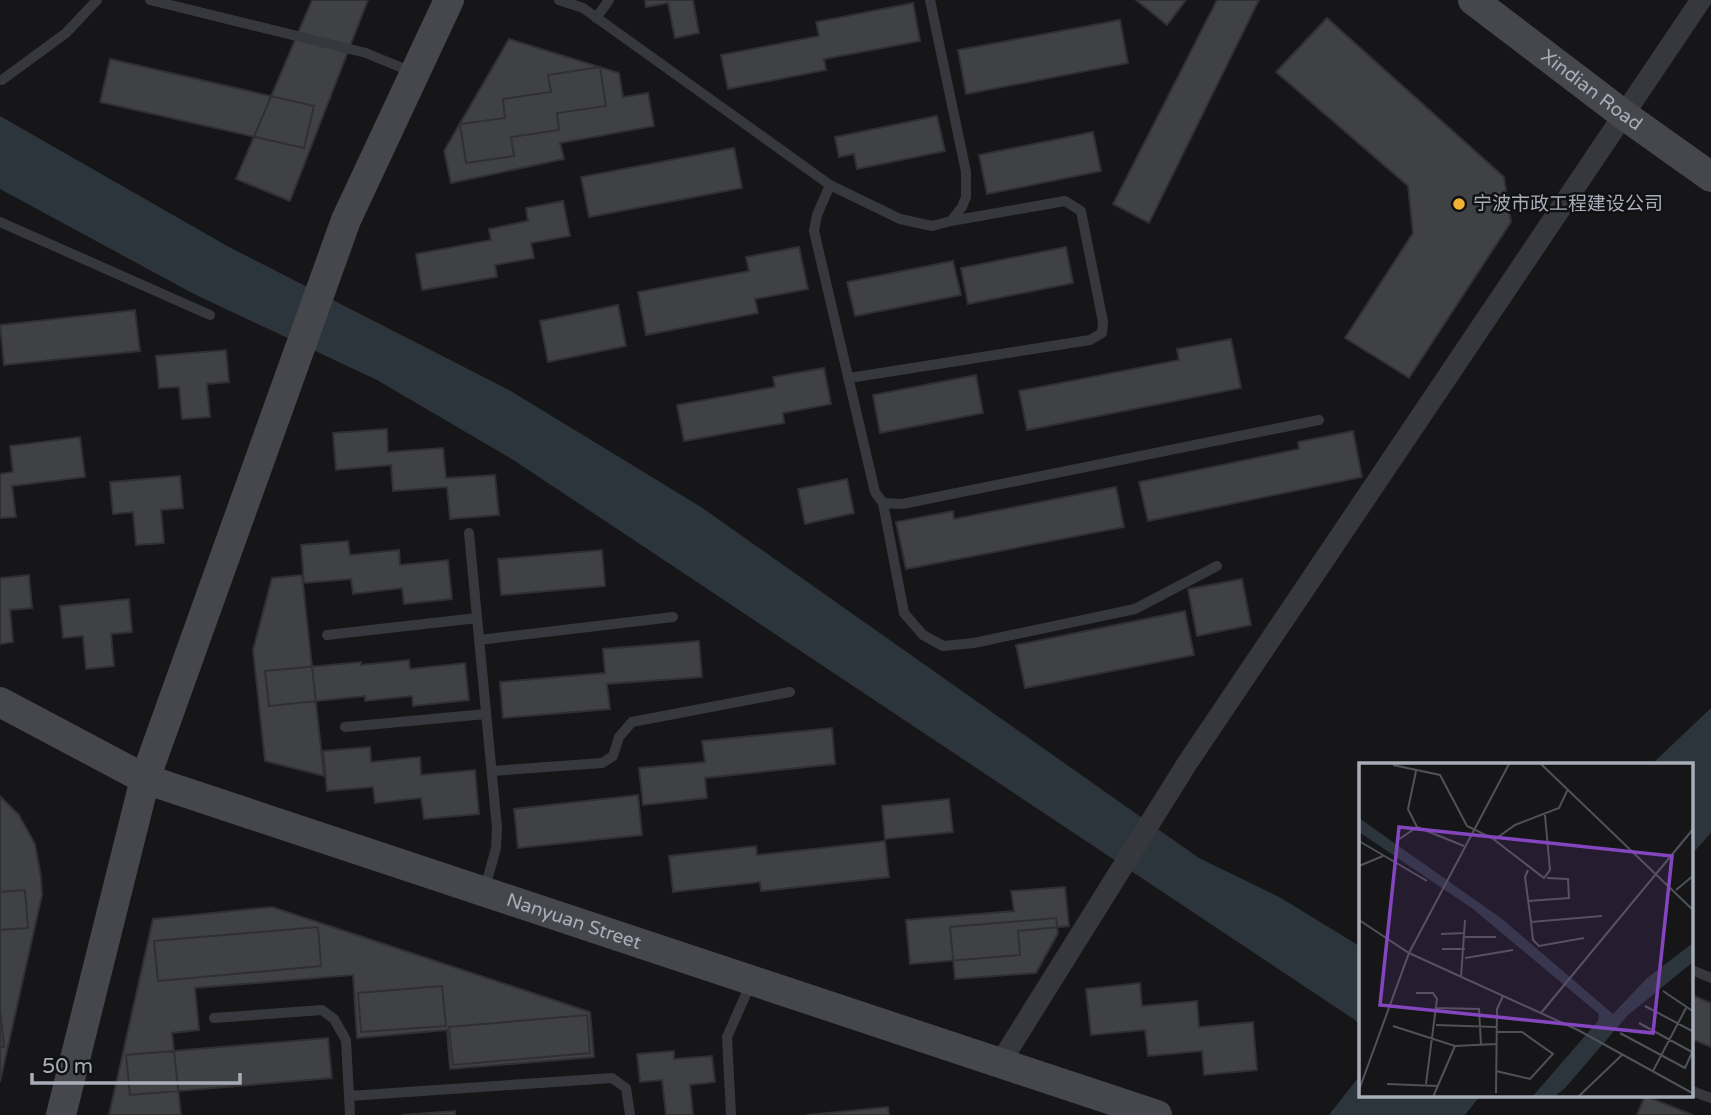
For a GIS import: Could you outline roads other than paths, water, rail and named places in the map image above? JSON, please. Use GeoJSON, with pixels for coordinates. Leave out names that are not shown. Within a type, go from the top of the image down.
{"type":"FeatureCollection","features":[{"type":"Feature","properties":{"kind":"street"},"geometry":{"type":"LineString","coordinates":[[61,1115],[145,779],[346,220],[449,0]]}},
{"type":"Feature","properties":{"kind":"street","name":"Xindian Road"},"geometry":{"type":"LineString","coordinates":[[1473,0],[1624,115],[1711,177]]}},
{"type":"Feature","properties":{"kind":"street"},"geometry":{"type":"LineString","coordinates":[[1000,1063],[1196,751],[1701,0]]}},
{"type":"Feature","properties":{"kind":"street","name":"Nanyuan Street"},"geometry":{"type":"LineString","coordinates":[[0,702],[145,779],[1157,1115]]}},
{"type":"Feature","properties":{"kind":"lane"},"geometry":{"type":"LineString","coordinates":[[2,79],[66,33],[97,0]]}},
{"type":"Feature","properties":{"kind":"lane"},"geometry":{"type":"LineString","coordinates":[[150,0],[366,52],[415,73]]}},
{"type":"Feature","properties":{"kind":"lane"},"geometry":{"type":"LineString","coordinates":[[559,0],[583,8],[830,185],[900,219],[932,226],[1065,201],[1081,211],[1103,322],[1102,333],[1090,340],[849,378]]}},
{"type":"Feature","properties":{"kind":"lane"},"geometry":{"type":"LineString","coordinates":[[596,18],[609,0]]}},
{"type":"Feature","properties":{"kind":"lane"},"geometry":{"type":"LineString","coordinates":[[930,0],[966,172],[966,197],[951,221]]}},
{"type":"Feature","properties":{"kind":"lane"},"geometry":{"type":"LineString","coordinates":[[830,185],[817,215],[814,231],[875,492],[883,503],[904,613],[923,635],[943,646],[974,643],[1135,609],[1217,566]]}},
{"type":"Feature","properties":{"kind":"lane"},"geometry":{"type":"LineString","coordinates":[[0,222],[210,315]]}},
{"type":"Feature","properties":{"kind":"lane"},"geometry":{"type":"LineString","coordinates":[[883,503],[902,504],[1319,420]]}},
{"type":"Feature","properties":{"kind":"lane"},"geometry":{"type":"LineString","coordinates":[[469,533],[496,838],[484,891]]}},
{"type":"Feature","properties":{"kind":"lane"},"geometry":{"type":"LineString","coordinates":[[479,640],[673,617]]}},
{"type":"Feature","properties":{"kind":"lane"},"geometry":{"type":"LineString","coordinates":[[327,635],[477,618]]}},
{"type":"Feature","properties":{"kind":"lane"},"geometry":{"type":"LineString","coordinates":[[492,771],[602,763],[613,756],[620,737],[632,722],[790,692]]}},
{"type":"Feature","properties":{"kind":"lane"},"geometry":{"type":"LineString","coordinates":[[345,727],[486,714]]}},
{"type":"Feature","properties":{"kind":"lane"},"geometry":{"type":"LineString","coordinates":[[1694,971],[1711,978]]}},
{"type":"Feature","properties":{"kind":"lane"},"geometry":{"type":"LineString","coordinates":[[730,1115],[727,1037],[752,981]]}},
{"type":"Feature","properties":{"kind":"lane"},"geometry":{"type":"LineString","coordinates":[[214,1017],[322,1010],[334,1019],[346,1040],[350,1115]]}},
{"type":"Feature","properties":{"kind":"lane"},"geometry":{"type":"LineString","coordinates":[[349,1096],[612,1078],[626,1088],[631,1115]]}},
{"type":"Feature","properties":{"kind":"lane"},"geometry":{"type":"LineString","coordinates":[[1694,1092],[1711,1098]]}},
{"type":"Feature","properties":{"kind":"place","name":"宁波市政工程建设公司"},"geometry":{"type":"Point","coordinates":[1459,204]}}]}
